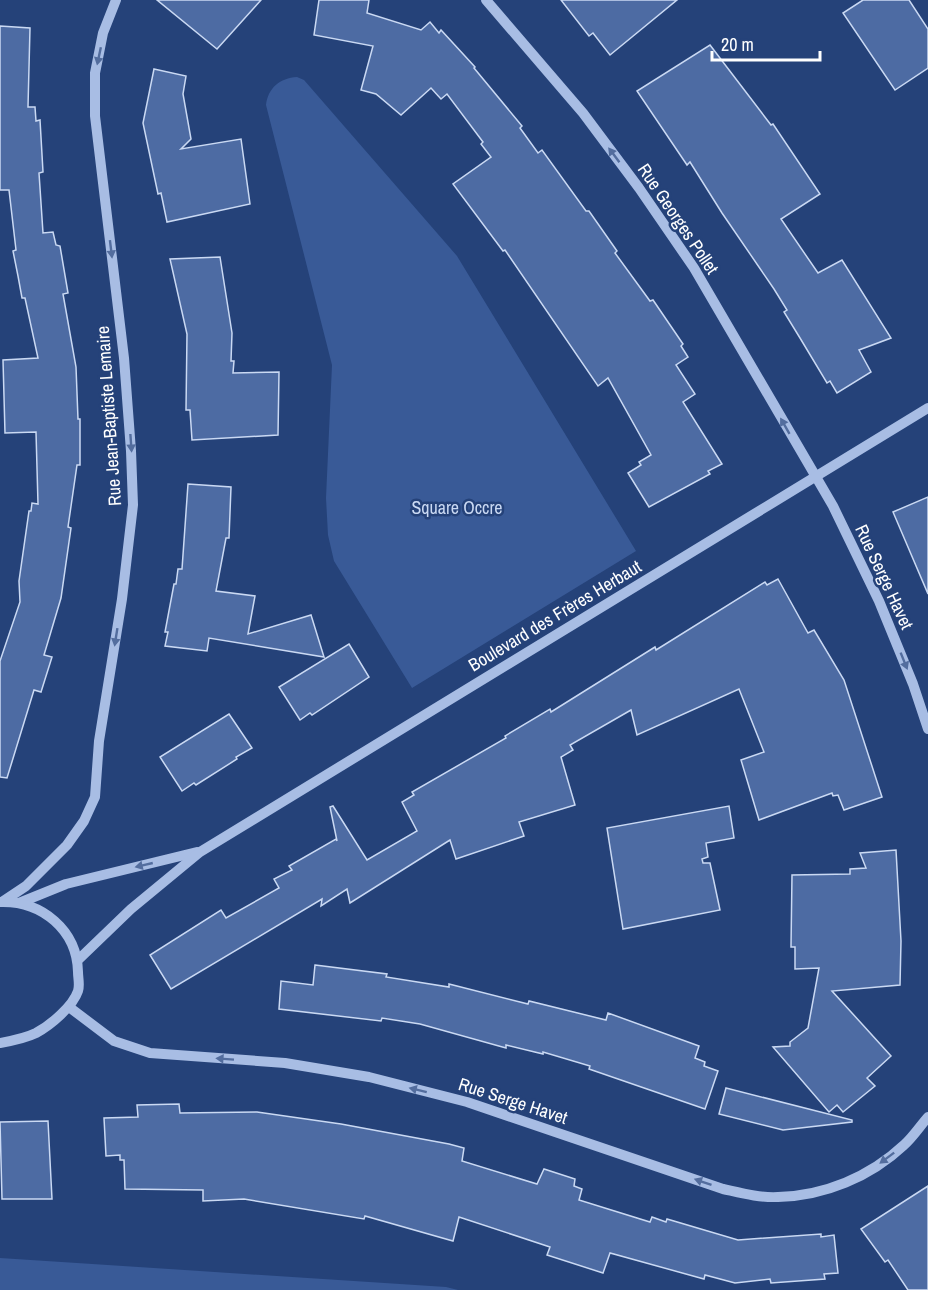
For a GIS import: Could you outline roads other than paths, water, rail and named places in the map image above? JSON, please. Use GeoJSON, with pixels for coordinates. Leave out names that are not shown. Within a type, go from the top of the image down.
{"type":"FeatureCollection","features":[{"type":"Feature","properties":{"kind":"street","name":"Rue Jean-Baptiste Lemaire"},"geometry":{"type":"LineString","coordinates":[[1,902],[26,886],[68,845],[84,821],[95,796],[99,741],[122,599],[133,505],[131,451],[124,358],[95,116],[95,73],[103,33],[116,0]]}},
{"type":"Feature","properties":{"kind":"street","name":"Rue Georges Pollet"},"geometry":{"type":"LineString","coordinates":[[486,0],[583,113],[639,188],[694,268],[815,476]]}},
{"type":"Feature","properties":{"kind":"street","name":"Boulevard des Frères Herbaut"},"geometry":{"type":"LineString","coordinates":[[78,960],[131,909],[200,852],[928,408]]}},
{"type":"Feature","properties":{"kind":"street","name":"Rue Serge Havet"},"geometry":{"type":"LineString","coordinates":[[815,476],[833,506],[879,601],[913,684],[928,729]]}},
{"type":"Feature","properties":{"kind":"street","name":"Boulevard des Frères Herbaut"},"geometry":{"type":"LineString","coordinates":[[19,903],[66,884],[200,852]]}},
{"type":"Feature","properties":{"kind":"street"},"geometry":{"type":"LineString","coordinates":[[0,1043],[36,1033],[69,1007],[79,989],[78,960],[64,929],[46,914],[19,903],[1,902]]}},
{"type":"Feature","properties":{"kind":"street","name":"Rue Serge Havet"},"geometry":{"type":"LineString","coordinates":[[69,1007],[114,1041],[150,1053],[285,1063],[369,1077],[467,1102],[723,1188],[748,1194],[776,1197],[803,1196],[856,1179],[905,1145],[928,1117]]}},
{"type":"Feature","properties":{"kind":"park label","name":"Square Occre"},"geometry":{"type":"Point","coordinates":[457,508]}}]}
